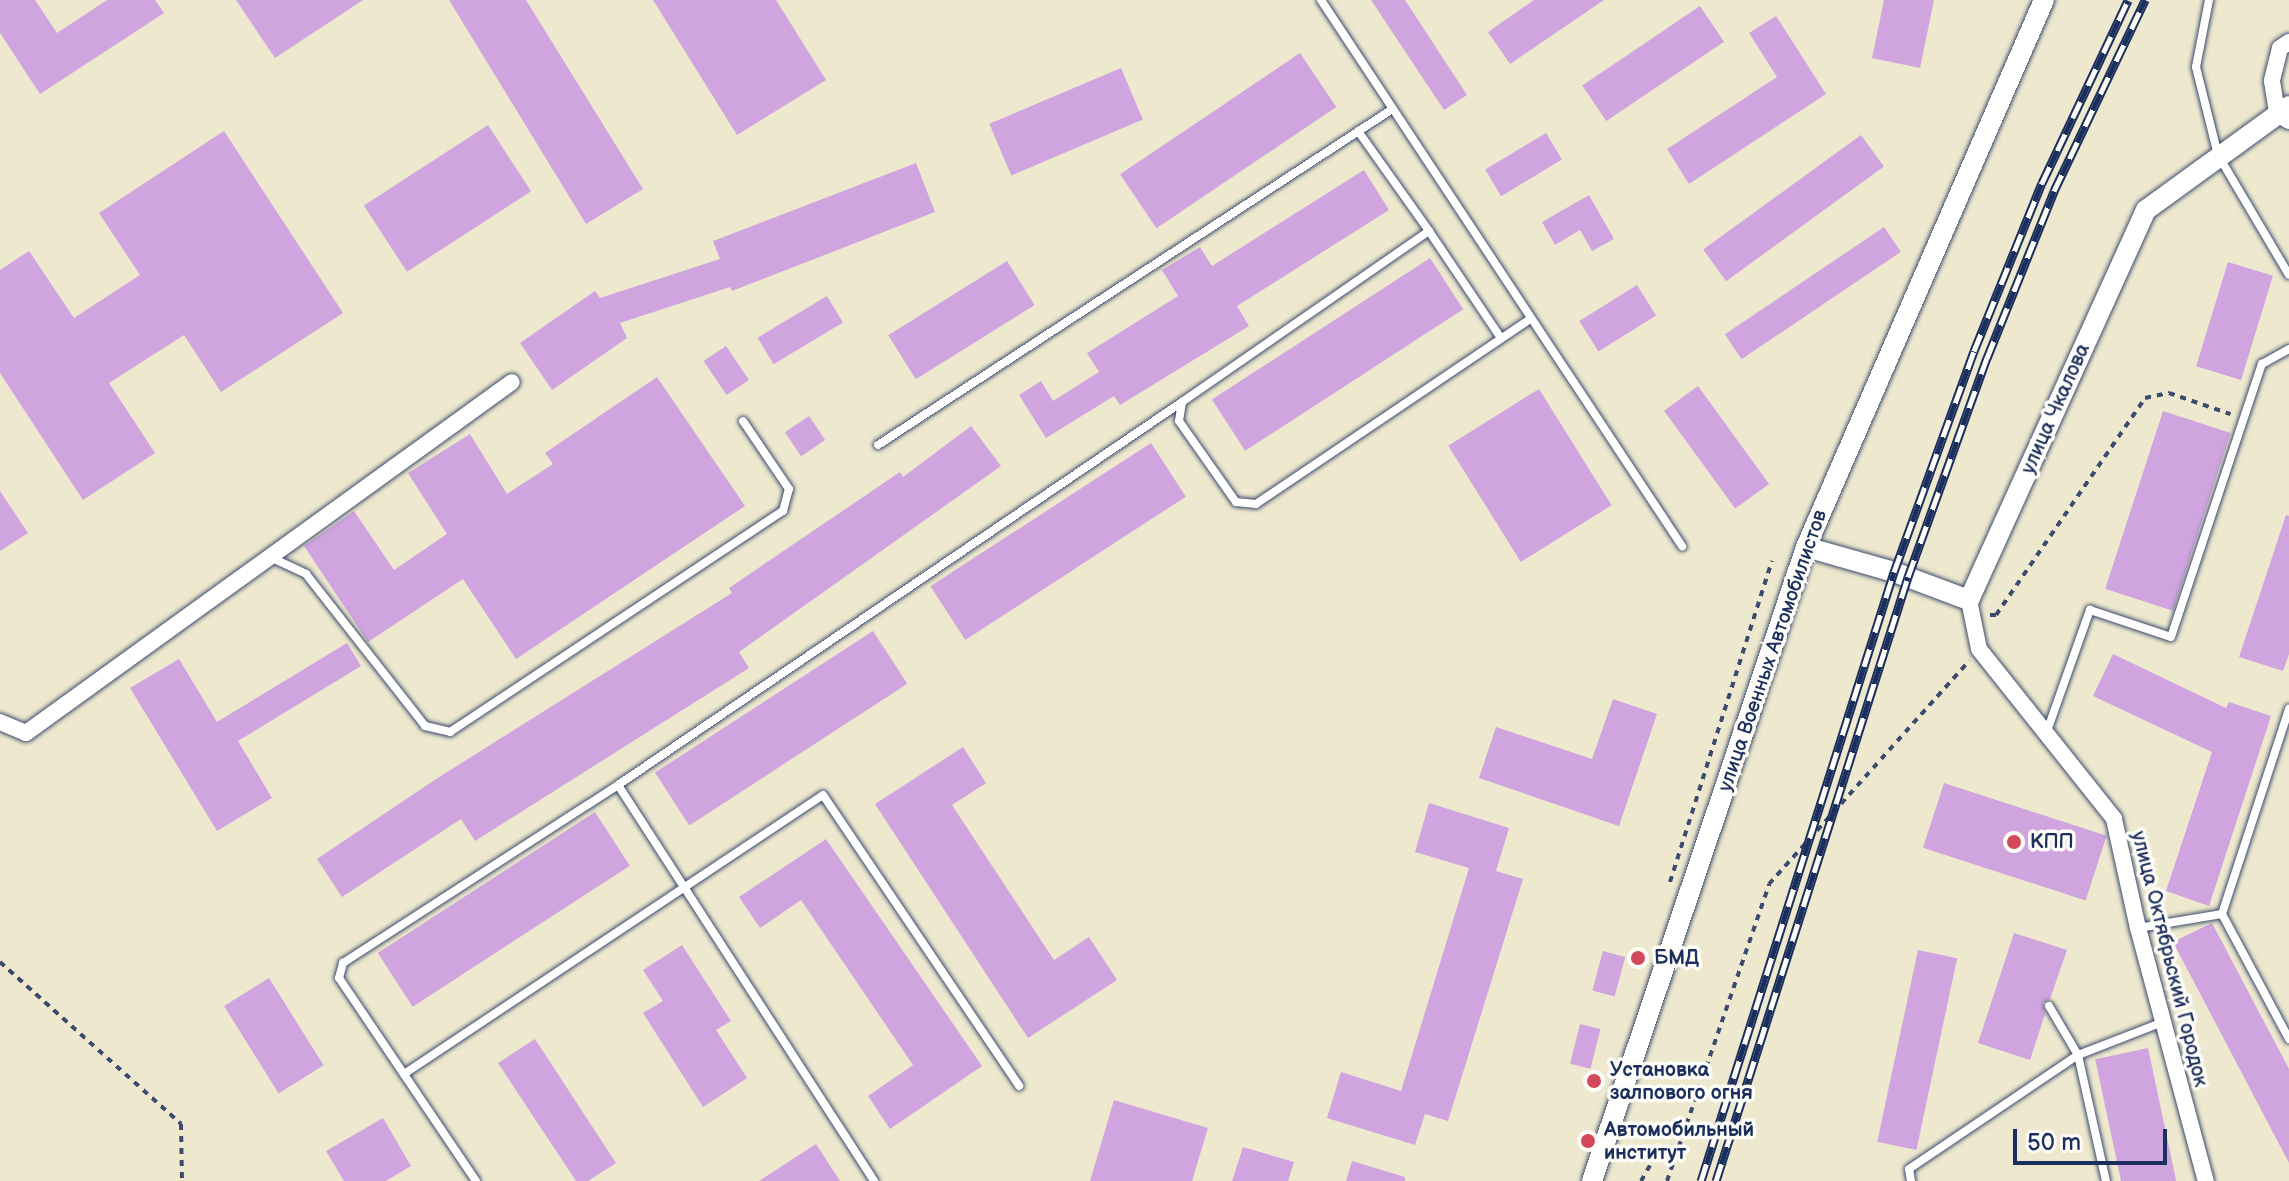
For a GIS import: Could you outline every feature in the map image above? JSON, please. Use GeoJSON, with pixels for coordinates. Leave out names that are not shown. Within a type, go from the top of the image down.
{"type":"FeatureCollection","features":[{"type":"Feature","properties":{"kind":"street","name":"улица Военных Автомобилистов"},"geometry":{"type":"LineString","coordinates":[[1592,1181],[1806,547],[2044,0]]}},
{"type":"Feature","properties":{"kind":"street","name":"улица Чкалова"},"geometry":{"type":"LineString","coordinates":[[1971,608],[2146,210],[2218,155],[2285,114],[2273,101],[2274,61],[2280,48],[2289,42]]}},
{"type":"Feature","properties":{"kind":"street"},"geometry":{"type":"LineString","coordinates":[[0,722],[26,733],[512,382]]}},
{"type":"Feature","properties":{"kind":"street"},"geometry":{"type":"LineString","coordinates":[[1806,547],[1894,572],[1971,608]]}},
{"type":"Feature","properties":{"kind":"street","name":"улица Октябрьский Городок"},"geometry":{"type":"LineString","coordinates":[[1971,608],[1979,649],[2114,819],[2138,928],[2206,1181]]}},
{"type":"Feature","properties":{"kind":"lane"},"geometry":{"type":"LineString","coordinates":[[1321,0],[1682,546]]}},
{"type":"Feature","properties":{"kind":"lane"},"geometry":{"type":"LineString","coordinates":[[2209,0],[2196,67],[2218,155],[2289,275]]}},
{"type":"Feature","properties":{"kind":"lane"},"geometry":{"type":"LineString","coordinates":[[878,445],[1391,110]]}},
{"type":"Feature","properties":{"kind":"lane"},"geometry":{"type":"LineString","coordinates":[[1358,131],[1501,338]]}},
{"type":"Feature","properties":{"kind":"lane"},"geometry":{"type":"LineString","coordinates":[[476,1181],[339,978],[343,963],[618,785],[1429,231]]}},
{"type":"Feature","properties":{"kind":"lane"},"geometry":{"type":"LineString","coordinates":[[1182,402],[1179,421],[1236,502],[1256,504],[1530,319]]}},
{"type":"Feature","properties":{"kind":"lane"},"geometry":{"type":"LineString","coordinates":[[2046,734],[2090,610],[2171,637],[2262,364],[2289,349]]}},
{"type":"Feature","properties":{"kind":"lane"},"geometry":{"type":"LineString","coordinates":[[270,557],[306,574],[425,726],[450,732],[783,511],[789,489],[743,421]]}},
{"type":"Feature","properties":{"kind":"lane"},"geometry":{"type":"LineString","coordinates":[[2289,709],[2222,914],[2289,1039]]}},
{"type":"Feature","properties":{"kind":"lane"},"geometry":{"type":"LineString","coordinates":[[618,785],[874,1181]]}},
{"type":"Feature","properties":{"kind":"lane"},"geometry":{"type":"LineString","coordinates":[[404,1074],[823,795],[1019,1086]]}},
{"type":"Feature","properties":{"kind":"lane"},"geometry":{"type":"LineString","coordinates":[[2138,928],[2222,914]]}},
{"type":"Feature","properties":{"kind":"lane"},"geometry":{"type":"LineString","coordinates":[[2049,1006],[2078,1055],[2106,1181]]}},
{"type":"Feature","properties":{"kind":"lane"},"geometry":{"type":"LineString","coordinates":[[2277,1017],[2289,1010]]}},
{"type":"Feature","properties":{"kind":"lane"},"geometry":{"type":"LineString","coordinates":[[1911,1181],[1909,1169],[2078,1055],[2163,1022]]}},
{"type":"Feature","properties":{"kind":"path"},"geometry":{"type":"LineString","coordinates":[[1971,608],[1996,615],[2145,398],[2169,393],[2244,419]]}},
{"type":"Feature","properties":{"kind":"path"},"geometry":{"type":"LineString","coordinates":[[1666,894],[1772,561]]}},
{"type":"Feature","properties":{"kind":"path"},"geometry":{"type":"LineString","coordinates":[[1667,1181],[1769,884],[1979,649]]}},
{"type":"Feature","properties":{"kind":"path"},"geometry":{"type":"LineString","coordinates":[[0,962],[181,1124],[182,1181]]}},
{"type":"Feature","properties":{"kind":"path"},"geometry":{"type":"LineString","coordinates":[[1641,1181],[1660,1148]]}},
{"type":"Feature","properties":{"kind":"building"},"geometry":{"type":"Polygon","coordinates":[[[0,0],[35,0],[57,33],[107,0],[155,0],[164,13],[40,94],[0,33],[0,0]]]}},
{"type":"Feature","properties":{"kind":"building"},"geometry":{"type":"Polygon","coordinates":[[[236,0],[363,0],[275,58],[236,0]]]}},
{"type":"Feature","properties":{"kind":"building"},"geometry":{"type":"Polygon","coordinates":[[[449,0],[526,0],[643,189],[586,224],[449,0]]]}},
{"type":"Feature","properties":{"kind":"building"},"geometry":{"type":"Polygon","coordinates":[[[653,0],[776,0],[826,80],[737,135],[653,0]]]}},
{"type":"Feature","properties":{"kind":"building"},"geometry":{"type":"Polygon","coordinates":[[[1371,0],[1405,0],[1467,95],[1444,110],[1371,0]]]}},
{"type":"Feature","properties":{"kind":"building"},"geometry":{"type":"Polygon","coordinates":[[[1534,0],[1604,0],[1510,64],[1488,32],[1534,0]]]}},
{"type":"Feature","properties":{"kind":"building"},"geometry":{"type":"Polygon","coordinates":[[[1884,0],[1934,0],[1920,68],[1872,58],[1884,0]]]}},
{"type":"Feature","properties":{"kind":"building"},"geometry":{"type":"Polygon","coordinates":[[[1700,6],[1724,42],[1606,121],[1582,85],[1700,6]]]}},
{"type":"Feature","properties":{"kind":"building"},"geometry":{"type":"Polygon","coordinates":[[[1776,16],[1826,94],[1689,184],[1667,149],[1777,77],[1749,33],[1776,16]]]}},
{"type":"Feature","properties":{"kind":"building"},"geometry":{"type":"Polygon","coordinates":[[[1300,53],[1336,107],[1156,228],[1120,174],[1300,53]]]}},
{"type":"Feature","properties":{"kind":"building"},"geometry":{"type":"Polygon","coordinates":[[[1121,68],[1143,120],[1011,175],[989,124],[1121,68]]]}},
{"type":"Feature","properties":{"kind":"building"},"geometry":{"type":"Polygon","coordinates":[[[488,125],[531,191],[407,272],[364,206],[488,125]]]}},
{"type":"Feature","properties":{"kind":"building"},"geometry":{"type":"Polygon","coordinates":[[[224,131],[343,313],[221,392],[184,335],[109,383],[155,453],[83,500],[0,373],[0,270],[29,251],[74,318],[140,275],[99,213],[224,131]]]}},
{"type":"Feature","properties":{"kind":"building"},"geometry":{"type":"Polygon","coordinates":[[[1546,133],[1562,160],[1501,196],[1485,170],[1546,133]]]}},
{"type":"Feature","properties":{"kind":"building"},"geometry":{"type":"Polygon","coordinates":[[[1861,135],[1884,167],[1726,281],[1703,250],[1861,135]]]}},
{"type":"Feature","properties":{"kind":"building"},"geometry":{"type":"Polygon","coordinates":[[[916,163],[935,212],[732,291],[730,287],[620,323],[627,338],[552,390],[520,343],[595,291],[600,298],[720,259],[713,241],[916,163]]]}},
{"type":"Feature","properties":{"kind":"building"},"geometry":{"type":"Polygon","coordinates":[[[1364,170],[1389,210],[1237,306],[1249,326],[1120,405],[1114,396],[1046,438],[1019,395],[1041,381],[1053,401],[1099,372],[1087,353],[1178,296],[1162,270],[1200,247],[1212,266],[1364,170]]]}},
{"type":"Feature","properties":{"kind":"building"},"geometry":{"type":"Polygon","coordinates":[[[1589,195],[1614,239],[1592,251],[1580,230],[1555,245],[1542,222],[1589,195]]]}},
{"type":"Feature","properties":{"kind":"building"},"geometry":{"type":"Polygon","coordinates":[[[1884,227],[1901,252],[1742,359],[1725,334],[1884,227]]]}},
{"type":"Feature","properties":{"kind":"building"},"geometry":{"type":"Polygon","coordinates":[[[1430,258],[1463,309],[1245,451],[1212,400],[1430,258]]]}},
{"type":"Feature","properties":{"kind":"building"},"geometry":{"type":"Polygon","coordinates":[[[1007,261],[1035,305],[916,379],[888,335],[1007,261]]]}},
{"type":"Feature","properties":{"kind":"building"},"geometry":{"type":"Polygon","coordinates":[[[2228,262],[2273,276],[2241,380],[2196,366],[2228,262]]]}},
{"type":"Feature","properties":{"kind":"building"},"geometry":{"type":"Polygon","coordinates":[[[1637,285],[1656,316],[1598,352],[1579,321],[1637,285]]]}},
{"type":"Feature","properties":{"kind":"building"},"geometry":{"type":"Polygon","coordinates":[[[827,296],[843,323],[774,364],[758,338],[827,296]]]}},
{"type":"Feature","properties":{"kind":"building"},"geometry":{"type":"Polygon","coordinates":[[[726,346],[749,380],[727,395],[704,361],[726,346]]]}},
{"type":"Feature","properties":{"kind":"building"},"geometry":{"type":"Polygon","coordinates":[[[657,377],[745,506],[516,659],[463,579],[368,642],[304,546],[354,511],[394,570],[447,534],[408,473],[470,434],[507,494],[553,464],[545,453],[657,377]]]}},
{"type":"Feature","properties":{"kind":"building"},"geometry":{"type":"Polygon","coordinates":[[[1698,386],[1769,484],[1735,509],[1664,411],[1698,386]]]}},
{"type":"Feature","properties":{"kind":"building"},"geometry":{"type":"Polygon","coordinates":[[[1539,389],[1612,505],[1521,562],[1448,446],[1539,389]]]}},
{"type":"Feature","properties":{"kind":"building"},"geometry":{"type":"Polygon","coordinates":[[[2163,411],[2231,433],[2173,611],[2105,589],[2163,411]]]}},
{"type":"Feature","properties":{"kind":"building"},"geometry":{"type":"Polygon","coordinates":[[[809,416],[825,440],[801,456],[785,432],[809,416]]]}},
{"type":"Feature","properties":{"kind":"building"},"geometry":{"type":"Polygon","coordinates":[[[971,426],[1001,466],[739,652],[749,668],[475,841],[461,819],[342,897],[317,859],[436,779],[732,593],[729,588],[900,472],[903,477],[971,426]]]}},
{"type":"Feature","properties":{"kind":"building"},"geometry":{"type":"Polygon","coordinates":[[[1151,443],[1186,497],[965,640],[930,586],[1151,443]]]}},
{"type":"Feature","properties":{"kind":"building"},"geometry":{"type":"Polygon","coordinates":[[[0,491],[28,533],[0,551],[0,491]]]}},
{"type":"Feature","properties":{"kind":"building"},"geometry":{"type":"Polygon","coordinates":[[[2286,515],[2289,516],[2289,654],[2283,671],[2239,657],[2286,515]]]}},
{"type":"Feature","properties":{"kind":"building"},"geometry":{"type":"Polygon","coordinates":[[[873,631],[907,684],[689,825],[655,773],[873,631]]]}},
{"type":"Feature","properties":{"kind":"building"},"geometry":{"type":"Polygon","coordinates":[[[347,643],[361,666],[238,741],[272,798],[217,831],[130,688],[179,659],[217,722],[347,643]]]}},
{"type":"Feature","properties":{"kind":"building"},"geometry":{"type":"Polygon","coordinates":[[[2113,654],[2226,708],[2229,702],[2271,716],[2209,906],[2166,891],[2212,752],[2093,696],[2113,654]]]}},
{"type":"Feature","properties":{"kind":"building"},"geometry":{"type":"Polygon","coordinates":[[[1613,699],[1657,714],[1619,826],[1479,778],[1496,727],[1592,759],[1613,699]]]}},
{"type":"Feature","properties":{"kind":"building"},"geometry":{"type":"Polygon","coordinates":[[[963,747],[986,783],[952,805],[1054,960],[1089,937],[1117,980],[1028,1038],[875,804],[963,747]]]}},
{"type":"Feature","properties":{"kind":"building","name":"КПП"},"geometry":{"type":"Polygon","coordinates":[[[1944,783],[2107,836],[2086,901],[1923,848],[1944,783]]]}},
{"type":"Feature","properties":{"kind":"building"},"geometry":{"type":"Polygon","coordinates":[[[1429,803],[1509,828],[1496,871],[1523,879],[1448,1121],[1425,1114],[1415,1145],[1327,1118],[1341,1072],[1401,1091],[1469,868],[1415,852],[1429,803]]]}},
{"type":"Feature","properties":{"kind":"building"},"geometry":{"type":"Polygon","coordinates":[[[595,812],[630,866],[413,1007],[378,953],[595,812]]]}},
{"type":"Feature","properties":{"kind":"building"},"geometry":{"type":"Polygon","coordinates":[[[826,839],[982,1066],[890,1129],[868,1096],[913,1065],[801,900],[760,928],[739,897],[826,839]]]}},
{"type":"Feature","properties":{"kind":"building"},"geometry":{"type":"Polygon","coordinates":[[[2212,923],[2289,1069],[2289,1163],[2173,942],[2212,923]]]}},
{"type":"Feature","properties":{"kind":"building"},"geometry":{"type":"Polygon","coordinates":[[[2014,933],[2067,950],[2050,999],[2043,1003],[2045,1014],[2030,1060],[1978,1043],[2014,933]]]}},
{"type":"Feature","properties":{"kind":"building"},"geometry":{"type":"Polygon","coordinates":[[[682,945],[731,1021],[716,1030],[747,1078],[703,1107],[643,1013],[663,1001],[643,970],[682,945]]]}},
{"type":"Feature","properties":{"kind":"building"},"geometry":{"type":"Polygon","coordinates":[[[1918,950],[1957,958],[1916,1150],[1877,1142],[1918,950]]]}},
{"type":"Feature","properties":{"kind":"building"},"geometry":{"type":"Polygon","coordinates":[[[1603,951],[1625,957],[1615,997],[1592,991],[1603,951]]]}},
{"type":"Feature","properties":{"kind":"building"},"geometry":{"type":"Polygon","coordinates":[[[269,978],[324,1065],[279,1093],[224,1006],[269,978]]]}},
{"type":"Feature","properties":{"kind":"building"},"geometry":{"type":"Polygon","coordinates":[[[1580,1024],[1600,1029],[1590,1069],[1570,1064],[1580,1024]]]}},
{"type":"Feature","properties":{"kind":"building"},"geometry":{"type":"Polygon","coordinates":[[[535,1039],[616,1163],[588,1181],[576,1181],[498,1063],[535,1039]]]}},
{"type":"Feature","properties":{"kind":"building"},"geometry":{"type":"Polygon","coordinates":[[[2148,1048],[2176,1181],[2121,1181],[2095,1059],[2148,1048]]]}},
{"type":"Feature","properties":{"kind":"building"},"geometry":{"type":"Polygon","coordinates":[[[1114,1100],[1208,1128],[1192,1181],[1090,1181],[1114,1100]]]}},
{"type":"Feature","properties":{"kind":"building"},"geometry":{"type":"Polygon","coordinates":[[[383,1118],[411,1166],[386,1181],[344,1181],[326,1151],[383,1118]]]}},
{"type":"Feature","properties":{"kind":"building"},"geometry":{"type":"Polygon","coordinates":[[[816,1144],[840,1181],[759,1181],[816,1144]]]}},
{"type":"Feature","properties":{"kind":"building"},"geometry":{"type":"Polygon","coordinates":[[[1243,1147],[1294,1162],[1288,1181],[1232,1181],[1243,1147]]]}},
{"type":"Feature","properties":{"kind":"building"},"geometry":{"type":"Polygon","coordinates":[[[1352,1161],[1405,1177],[1405,1181],[1346,1181],[1352,1161]]]}},
{"type":"Feature","properties":{"kind":"railway"},"geometry":{"type":"LineString","coordinates":[[1701,1181],[1894,572],[1974,351],[2042,183],[2128,0]]}},
{"type":"Feature","properties":{"kind":"railway"},"geometry":{"type":"LineString","coordinates":[[1716,1181],[1908,577],[1987,358],[2054,191],[2145,0]]}},
{"type":"Feature","properties":{"kind":"place","name":"КПП"},"geometry":{"type":"Point","coordinates":[2014,842]}},
{"type":"Feature","properties":{"kind":"place","name":"БМД"},"geometry":{"type":"Point","coordinates":[1638,958]}},
{"type":"Feature","properties":{"kind":"place","name":"Установка залпового огня"},"geometry":{"type":"Point","coordinates":[1594,1081]}},
{"type":"Feature","properties":{"kind":"place","name":"Автомобильный институт"},"geometry":{"type":"Point","coordinates":[1588,1141]}}]}
